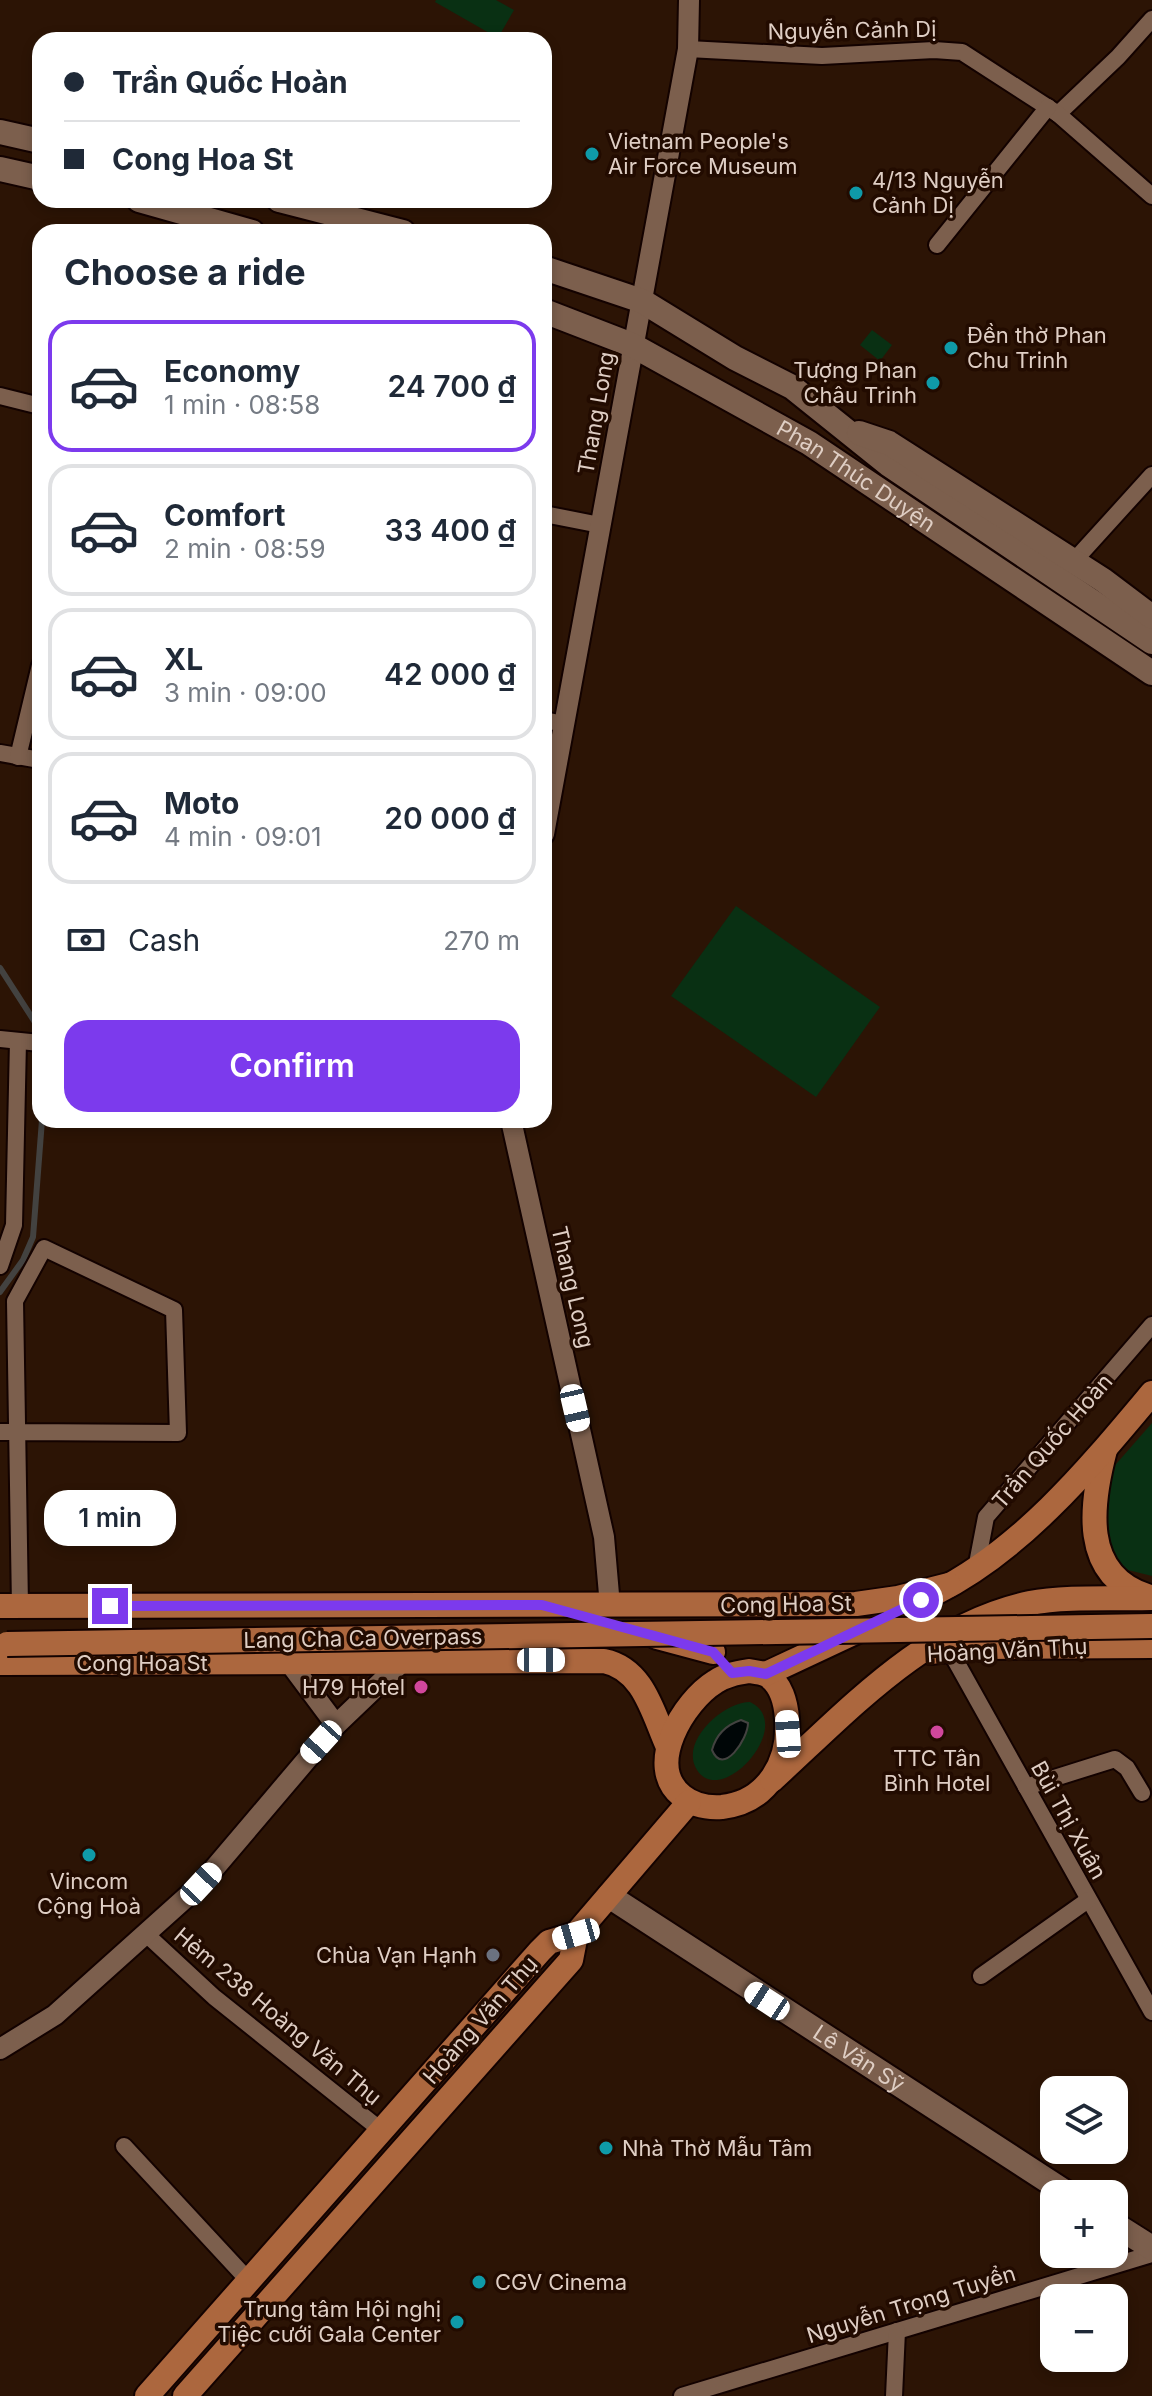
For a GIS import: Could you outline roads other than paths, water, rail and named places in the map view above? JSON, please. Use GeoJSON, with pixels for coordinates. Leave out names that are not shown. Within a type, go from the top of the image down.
{"type":"FeatureCollection","features":[{"type":"Feature","properties":{"kind":"main road"},"geometry":{"type":"LineString","coordinates":[[0,132],[32,139]]}},
{"type":"Feature","properties":{"kind":"main road"},"geometry":{"type":"LineString","coordinates":[[0,169],[32,176]]}},
{"type":"Feature","properties":{"kind":"main road"},"geometry":{"type":"LineString","coordinates":[[180,208],[228,224]]}},
{"type":"Feature","properties":{"kind":"main road"},"geometry":{"type":"LineString","coordinates":[[310,208],[372,224]]}},
{"type":"Feature","properties":{"kind":"main road","name":"Phan Thúc Duyện"},"geometry":{"type":"LineString","coordinates":[[552,271],[642,301],[735,358],[792,387],[842,428],[889,443],[1103,580],[1152,617]]}},
{"type":"Feature","properties":{"kind":"main road","name":"Phan Thúc Duyện"},"geometry":{"type":"LineString","coordinates":[[552,314],[632,345],[809,443],[1152,673]]}},
{"type":"Feature","properties":{"kind":"main road"},"geometry":{"type":"LineString","coordinates":[[842,428],[964,517],[1152,642]]}},
{"type":"Feature","properties":{"kind":"main road","name":"Trần Quốc Hoàn"},"geometry":{"type":"LineString","coordinates":[[766,1674],[949,1585],[1004,1549],[1106,1448],[1152,1393]]}},
{"type":"Feature","properties":{"kind":"main road"},"geometry":{"type":"LineString","coordinates":[[1106,1448],[1094,1496],[1093,1515],[1098,1546],[1104,1561],[1121,1584],[1152,1598]]}},
{"type":"Feature","properties":{"kind":"main road","name":"Cong Hoa St"},"geometry":{"type":"LineString","coordinates":[[10,1606],[856,1604],[898,1598],[949,1585]]}},
{"type":"Feature","properties":{"kind":"main road","name":"Hoàng Văn Thụ"},"geometry":{"type":"LineString","coordinates":[[772,1780],[891,1673],[916,1655],[955,1639],[1000,1612],[1034,1602],[1152,1598]]}},
{"type":"Feature","properties":{"kind":"main road"},"geometry":{"type":"LineString","coordinates":[[542,1605],[713,1652]]}},
{"type":"Feature","properties":{"kind":"main road","name":"Cong Hoa St"},"geometry":{"type":"LineString","coordinates":[[669,1606],[732,1673]]}},
{"type":"Feature","properties":{"kind":"main road","name":"Lang Cha Ca Overpass"},"geometry":{"type":"LineString","coordinates":[[2,1651],[955,1639],[1152,1626]]}},
{"type":"Feature","properties":{"kind":"main road","name":"Hoàng Văn Thụ"},"geometry":{"type":"LineString","coordinates":[[955,1639],[1152,1646]]}},
{"type":"Feature","properties":{"kind":"main road","name":"Cong Hoa St"},"geometry":{"type":"LineString","coordinates":[[2,1651],[289,1662],[611,1662],[636,1679],[668,1747]]}},
{"type":"Feature","properties":{"kind":"main road"},"geometry":{"type":"LineString","coordinates":[[749,1671],[766,1674],[778,1685],[786,1705],[788,1734],[784,1756],[772,1780],[755,1797],[732,1806],[711,1808],[689,1802],[677,1792],[668,1766],[668,1747],[687,1706],[716,1680],[732,1673],[749,1671]]}},
{"type":"Feature","properties":{"kind":"main road"},"geometry":{"type":"LineString","coordinates":[[576,1934],[689,1802]]}},
{"type":"Feature","properties":{"kind":"main road","name":"Lê Văn Sỹ"},"geometry":{"type":"LineString","coordinates":[[609,1896],[1046,2180]]}},
{"type":"Feature","properties":{"kind":"main road","name":"Hoàng Văn Thụ"},"geometry":{"type":"LineString","coordinates":[[147,2396],[549,1942],[576,1934],[571,1960],[185,2396]]}},
{"type":"Feature","properties":{"kind":"main road"},"geometry":{"type":"LineString","coordinates":[[1128,2234],[1152,2251]]}},
{"type":"Feature","properties":{"kind":"street","name":"Thang Long"},"geometry":{"type":"LineString","coordinates":[[552,744],[554,722],[600,525],[642,301],[688,49],[689,0]]}},
{"type":"Feature","properties":{"kind":"street"},"geometry":{"type":"LineString","coordinates":[[937,245],[1053,111],[1118,57],[1152,19]]}},
{"type":"Feature","properties":{"kind":"street","name":"Nguyễn Cảnh Dị"},"geometry":{"type":"LineString","coordinates":[[688,49],[822,56],[934,50],[962,52],[1053,111],[1152,196]]}},
{"type":"Feature","properties":{"kind":"street"},"geometry":{"type":"LineString","coordinates":[[0,396],[32,404]]}},
{"type":"Feature","properties":{"kind":"street"},"geometry":{"type":"LineString","coordinates":[[1073,562],[1152,475]]}},
{"type":"Feature","properties":{"kind":"street"},"geometry":{"type":"LineString","coordinates":[[552,516],[600,525]]}},
{"type":"Feature","properties":{"kind":"street"},"geometry":{"type":"LineString","coordinates":[[18,757],[32,698]]}},
{"type":"Feature","properties":{"kind":"street"},"geometry":{"type":"LineString","coordinates":[[0,753],[32,759]]}},
{"type":"Feature","properties":{"kind":"street"},"geometry":{"type":"LineString","coordinates":[[0,1039],[27,1042],[8,1174],[14,1225],[0,1266]]}},
{"type":"Feature","properties":{"kind":"street","name":"Thang Long"},"geometry":{"type":"LineString","coordinates":[[513,1128],[604,1537],[610,1606]]}},
{"type":"Feature","properties":{"kind":"street"},"geometry":{"type":"LineString","coordinates":[[8,1432],[178,1433],[174,1310],[44,1248],[15,1301],[8,1432],[10,1606]]}},
{"type":"Feature","properties":{"kind":"street","name":"Trần Quốc Hoàn"},"geometry":{"type":"LineString","coordinates":[[976,1569],[986,1517],[1152,1325]]}},
{"type":"Feature","properties":{"kind":"street","name":"Bùi Thị Xuân"},"geometry":{"type":"LineString","coordinates":[[955,1639],[1026,1787],[1152,2012]]}},
{"type":"Feature","properties":{"kind":"street"},"geometry":{"type":"LineString","coordinates":[[0,2049],[55,2015],[215,1869],[336,1725],[403,1661]]}},
{"type":"Feature","properties":{"kind":"street"},"geometry":{"type":"LineString","coordinates":[[289,1662],[336,1725]]}},
{"type":"Feature","properties":{"kind":"street"},"geometry":{"type":"LineString","coordinates":[[1026,1787],[1115,1759],[1127,1768],[1142,1793]]}},
{"type":"Feature","properties":{"kind":"street"},"geometry":{"type":"LineString","coordinates":[[981,1976],[1088,1900]]}},
{"type":"Feature","properties":{"kind":"street","name":"Hẻm 238 Hoàng Văn Thụ"},"geometry":{"type":"LineString","coordinates":[[146,1934],[214,1997],[382,2131]]}},
{"type":"Feature","properties":{"kind":"street"},"geometry":{"type":"LineString","coordinates":[[124,2146],[249,2281]]}},
{"type":"Feature","properties":{"kind":"street","name":"Nguyễn Trọng Tuyển"},"geometry":{"type":"LineString","coordinates":[[682,2396],[1152,2251]]}},
{"type":"Feature","properties":{"kind":"street"},"geometry":{"type":"LineString","coordinates":[[894,2396],[897,2331]]}},
{"type":"Feature","properties":{"kind":"waterway"},"geometry":{"type":"LineString","coordinates":[[0,968],[32,1018]]}},
{"type":"Feature","properties":{"kind":"waterway"},"geometry":{"type":"LineString","coordinates":[[0,1292],[23,1260],[33,1237],[41,1128]]}},
{"type":"Feature","properties":{"kind":"place","name":"Vietnam People's Air Force Museum"},"geometry":{"type":"Point","coordinates":[592,154]}},
{"type":"Feature","properties":{"kind":"place","name":"4/13 Nguyễn Cảnh Dị"},"geometry":{"type":"Point","coordinates":[856,193]}},
{"type":"Feature","properties":{"kind":"place","name":"Đền thờ Phan Chu Trinh"},"geometry":{"type":"Point","coordinates":[951,348]}},
{"type":"Feature","properties":{"kind":"place","name":"Tượng Phan Châu Trinh"},"geometry":{"type":"Point","coordinates":[933,383]}},
{"type":"Feature","properties":{"kind":"place","name":"H79 Hotel"},"geometry":{"type":"Point","coordinates":[421,1687]}},
{"type":"Feature","properties":{"kind":"place","name":"TTC Tân Bình Hotel"},"geometry":{"type":"Point","coordinates":[937,1732]}},
{"type":"Feature","properties":{"kind":"place","name":"Vincom Cộng Hoà"},"geometry":{"type":"Point","coordinates":[89,1855]}},
{"type":"Feature","properties":{"kind":"place","name":"Chùa Vạn Hạnh"},"geometry":{"type":"Point","coordinates":[493,1955]}},
{"type":"Feature","properties":{"kind":"place","name":"Nhà Thờ Mẫu Tâm"},"geometry":{"type":"Point","coordinates":[606,2148]}},
{"type":"Feature","properties":{"kind":"place","name":"CGV Cinema"},"geometry":{"type":"Point","coordinates":[479,2282]}},
{"type":"Feature","properties":{"kind":"place","name":"Trung tâm Hội nghị Tiệc cưới Gala Center"},"geometry":{"type":"Point","coordinates":[457,2322]}}]}
